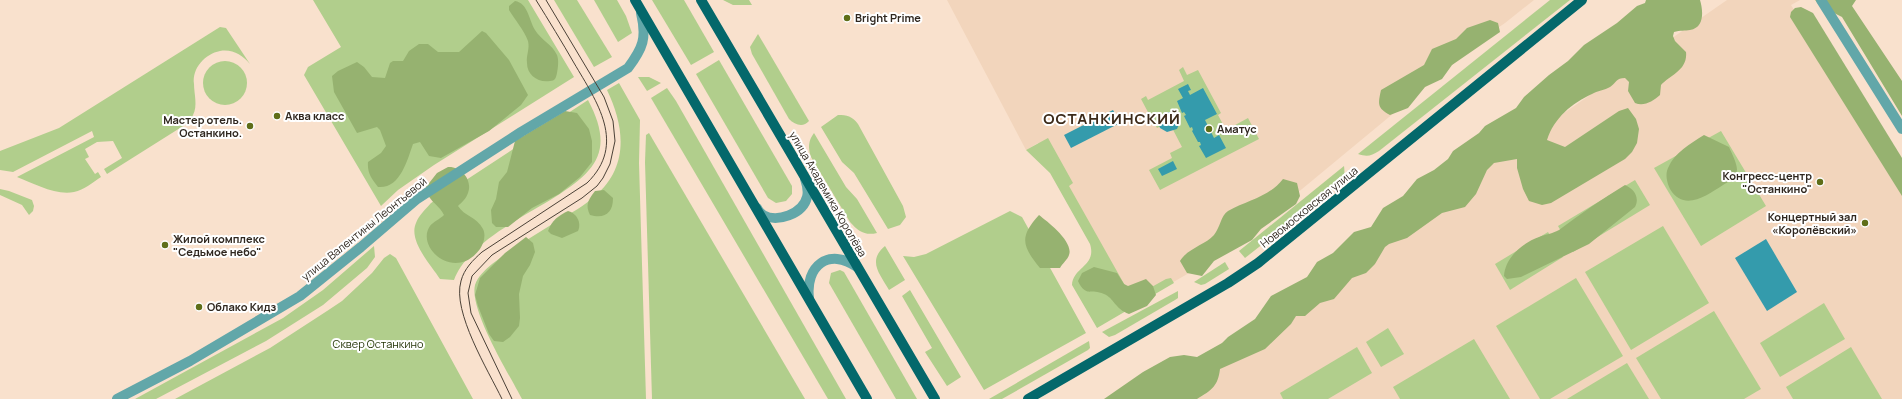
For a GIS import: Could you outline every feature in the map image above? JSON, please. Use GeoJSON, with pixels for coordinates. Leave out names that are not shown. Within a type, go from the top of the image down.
{"type":"FeatureCollection","features":[{"type":"Feature","properties":{"kind":"main road","name":"улица Академика Королёва"},"geometry":{"type":"LineString","coordinates":[[701,0],[935,399]]}},
{"type":"Feature","properties":{"kind":"main road","name":"Новомосковская улица"},"geometry":{"type":"LineString","coordinates":[[1028,399],[1228,283],[1258,263],[1582,0]]}},
{"type":"Feature","properties":{"kind":"main road"},"geometry":{"type":"LineString","coordinates":[[637,4],[867,399]]}},
{"type":"Feature","properties":{"kind":"street"},"geometry":{"type":"LineString","coordinates":[[1822,0],[1902,129]]}},
{"type":"Feature","properties":{"kind":"street","name":"улица Валентины Леонтьевой"},"geometry":{"type":"LineString","coordinates":[[117,399],[190,361],[300,296],[423,195],[521,132],[628,68],[637,56],[644,42],[644,26],[637,4]]}},
{"type":"Feature","properties":{"kind":"street"},"geometry":{"type":"LineString","coordinates":[[755,206],[762,215],[772,218],[783,217],[794,213],[801,207],[807,198],[808,188],[805,178]]}},
{"type":"Feature","properties":{"kind":"street"},"geometry":{"type":"LineString","coordinates":[[809,298],[807,287],[810,277],[814,269],[821,262],[831,259],[840,259],[850,261],[857,267]]}},
{"type":"Feature","properties":{"kind":"shaded area"},"geometry":{"type":"Polygon","coordinates":[[[947,0],[1534,0],[1505,23],[1463,52],[1464,55],[1227,251],[1132,306],[1038,143],[1026,150],[947,0]]]}},
{"type":"Feature","properties":{"kind":"shaded area"},"geometry":{"type":"Polygon","coordinates":[[[1727,0],[1800,0],[1791,5],[1902,184],[1902,399],[1131,399],[1309,290],[1727,0]]]}},
{"type":"Feature","properties":{"kind":"green space"},"geometry":{"type":"Polygon","coordinates":[[[313,0],[528,0],[574,77],[434,165],[398,190],[381,206],[304,75],[308,67],[341,47],[313,0]]]}},
{"type":"Feature","properties":{"kind":"green space"},"geometry":{"type":"Polygon","coordinates":[[[554,0],[577,0],[612,57],[594,67],[554,0]]]}},
{"type":"Feature","properties":{"kind":"green space"},"geometry":{"type":"Polygon","coordinates":[[[594,0],[617,0],[626,16],[632,33],[618,42],[594,0]]]}},
{"type":"Feature","properties":{"kind":"green space"},"geometry":{"type":"Polygon","coordinates":[[[652,0],[684,0],[714,52],[691,65],[652,0]]]}},
{"type":"Feature","properties":{"kind":"green space"},"geometry":{"type":"Polygon","coordinates":[[[723,0],[749,0],[752,5],[733,5],[723,0]]]}},
{"type":"Feature","properties":{"kind":"green space"},"geometry":{"type":"Polygon","coordinates":[[[1550,0],[1570,0],[1379,151],[1369,156],[1358,154],[1550,0]]]}},
{"type":"Feature","properties":{"kind":"green space"},"geometry":{"type":"Polygon","coordinates":[[[1646,0],[1700,0],[1702,18],[1698,26],[1695,29],[1674,32],[1673,36],[1675,41],[1686,52],[1686,58],[1681,68],[1661,85],[1660,95],[1645,104],[1635,103],[1628,91],[1629,82],[1625,78],[1618,80],[1608,88],[1594,93],[1578,102],[1565,112],[1554,125],[1547,140],[1565,147],[1619,111],[1628,108],[1636,119],[1639,129],[1637,143],[1632,152],[1625,159],[1551,203],[1542,205],[1529,201],[1523,189],[1517,168],[1517,159],[1494,163],[1487,170],[1476,194],[1465,207],[1442,213],[1407,238],[1389,244],[1385,247],[1375,264],[1366,273],[1352,278],[1334,299],[1320,303],[1305,316],[1296,316],[1291,324],[1265,349],[1220,369],[1216,384],[1207,393],[1197,399],[1104,399],[1143,372],[1170,357],[1184,355],[1197,357],[1222,343],[1228,337],[1255,319],[1271,296],[1307,277],[1317,262],[1333,253],[1354,232],[1371,227],[1383,208],[1403,196],[1417,179],[1434,170],[1448,159],[1453,151],[1479,133],[1485,126],[1516,108],[1524,97],[1568,61],[1584,45],[1617,23],[1637,6],[1645,3],[1646,0]]]}},
{"type":"Feature","properties":{"kind":"green space"},"geometry":{"type":"Polygon","coordinates":[[[1815,0],[1856,0],[1852,6],[1902,81],[1902,116],[1842,17],[1820,6],[1815,0]]]}},
{"type":"Feature","properties":{"kind":"green space"},"geometry":{"type":"Polygon","coordinates":[[[515,1],[523,5],[528,12],[535,30],[557,55],[557,71],[556,78],[554,80],[541,81],[531,74],[527,67],[529,47],[528,41],[509,10],[509,6],[515,1]]]}},
{"type":"Feature","properties":{"kind":"green space"},"geometry":{"type":"Polygon","coordinates":[[[1801,7],[1813,13],[1902,158],[1902,196],[1790,17],[1791,12],[1795,8],[1801,7]]]}},
{"type":"Feature","properties":{"kind":"green space"},"geometry":{"type":"Polygon","coordinates":[[[1490,20],[1498,23],[1500,32],[1452,65],[1442,79],[1425,87],[1408,108],[1390,115],[1381,108],[1379,99],[1381,90],[1424,65],[1432,49],[1456,39],[1467,28],[1490,20]]]}},
{"type":"Feature","properties":{"kind":"green space"},"geometry":{"type":"Polygon","coordinates":[[[220,27],[226,28],[250,64],[240,55],[229,51],[220,51],[209,55],[197,67],[194,78],[196,104],[191,119],[182,127],[107,174],[104,169],[122,158],[113,141],[97,142],[85,149],[89,157],[85,159],[95,174],[98,172],[101,177],[85,188],[74,192],[67,193],[52,191],[17,177],[94,137],[92,131],[13,172],[0,170],[0,151],[59,128],[220,27]]]}},
{"type":"Feature","properties":{"kind":"green space"},"geometry":{"type":"Polygon","coordinates":[[[482,31],[486,33],[509,60],[528,95],[521,105],[489,131],[441,158],[429,156],[420,142],[413,144],[402,173],[392,184],[378,187],[369,173],[368,162],[381,153],[386,146],[380,130],[377,127],[357,133],[334,92],[332,76],[338,71],[357,62],[364,67],[372,77],[385,78],[390,63],[393,61],[403,61],[409,51],[419,44],[428,44],[438,52],[459,52],[482,31]]]}},
{"type":"Feature","properties":{"kind":"green space"},"geometry":{"type":"Polygon","coordinates":[[[758,34],[809,121],[807,123],[799,125],[789,119],[752,54],[750,47],[758,34]]]}},
{"type":"Feature","properties":{"kind":"green space"},"geometry":{"type":"Polygon","coordinates":[[[719,60],[792,186],[792,194],[786,201],[776,203],[768,198],[696,74],[719,60]]]}},
{"type":"Feature","properties":{"kind":"green space"},"geometry":{"type":"Polygon","coordinates":[[[221,61],[229,61],[241,67],[247,79],[247,87],[241,99],[229,105],[221,105],[209,99],[203,87],[203,79],[209,67],[221,61]]]}},
{"type":"Feature","properties":{"kind":"green space","name":"Аматус"},"geometry":{"type":"Polygon","coordinates":[[[1183,67],[1187,75],[1198,70],[1221,113],[1218,115],[1226,130],[1248,118],[1259,139],[1160,190],[1149,170],[1172,158],[1170,153],[1182,147],[1169,122],[1157,128],[1152,119],[1144,122],[1142,117],[1149,114],[1141,99],[1146,96],[1148,100],[1184,81],[1179,70],[1183,67]]]}},
{"type":"Feature","properties":{"kind":"green space"},"geometry":{"type":"Polygon","coordinates":[[[638,77],[649,77],[661,83],[647,91],[638,77]]]}},
{"type":"Feature","properties":{"kind":"green space"},"geometry":{"type":"Polygon","coordinates":[[[619,83],[640,120],[639,163],[646,399],[522,399],[491,342],[478,310],[475,296],[475,285],[484,271],[492,264],[525,241],[582,206],[606,185],[614,172],[620,146],[618,118],[607,90],[619,83]]]}},
{"type":"Feature","properties":{"kind":"green space"},"geometry":{"type":"Polygon","coordinates":[[[667,88],[676,101],[846,399],[828,399],[651,98],[667,88]]]}},
{"type":"Feature","properties":{"kind":"green space"},"geometry":{"type":"Polygon","coordinates":[[[588,100],[596,117],[600,132],[600,145],[597,157],[591,167],[570,187],[497,232],[483,243],[461,267],[454,280],[440,279],[426,260],[415,237],[414,230],[416,223],[423,212],[431,203],[588,100]]]}},
{"type":"Feature","properties":{"kind":"green space"},"geometry":{"type":"Polygon","coordinates":[[[565,111],[577,113],[589,129],[592,141],[592,162],[580,177],[559,194],[532,208],[508,227],[496,227],[492,223],[491,210],[496,199],[499,182],[507,172],[515,141],[565,111]]]}},
{"type":"Feature","properties":{"kind":"green space"},"geometry":{"type":"Polygon","coordinates":[[[838,115],[849,116],[858,124],[903,206],[906,217],[900,225],[888,229],[854,173],[842,162],[821,127],[838,115]]]}},
{"type":"Feature","properties":{"kind":"green space"},"geometry":{"type":"Polygon","coordinates":[[[1721,131],[1766,206],[1701,246],[1654,168],[1721,131]]]}},
{"type":"Feature","properties":{"kind":"green space"},"geometry":{"type":"Polygon","coordinates":[[[649,133],[805,399],[652,399],[645,162],[646,135],[649,133]]]}},
{"type":"Feature","properties":{"kind":"green space"},"geometry":{"type":"Polygon","coordinates":[[[814,133],[846,187],[857,199],[877,233],[869,234],[862,232],[850,222],[811,157],[809,145],[814,133]]]}},
{"type":"Feature","properties":{"kind":"green space"},"geometry":{"type":"Polygon","coordinates":[[[1704,135],[1729,147],[1736,164],[1737,173],[1730,181],[1710,194],[1695,200],[1682,200],[1670,189],[1667,178],[1667,170],[1671,162],[1679,153],[1688,145],[1704,135]]]}},
{"type":"Feature","properties":{"kind":"green space"},"geometry":{"type":"Polygon","coordinates":[[[1048,138],[1073,183],[1069,186],[1132,298],[1166,279],[1171,278],[1174,283],[1097,328],[1072,285],[1076,274],[1088,262],[1091,251],[1090,244],[1050,173],[1026,150],[1048,138]]]}},
{"type":"Feature","properties":{"kind":"green space"},"geometry":{"type":"Polygon","coordinates":[[[1344,166],[1344,177],[1338,185],[1245,258],[1239,251],[1344,166]]]}},
{"type":"Feature","properties":{"kind":"green space"},"geometry":{"type":"Polygon","coordinates":[[[448,167],[453,167],[465,175],[469,183],[468,193],[465,199],[458,206],[480,225],[484,234],[480,249],[470,259],[460,263],[449,262],[440,258],[428,243],[427,234],[430,226],[444,215],[429,196],[426,187],[437,173],[448,167]]]}},
{"type":"Feature","properties":{"kind":"green space"},"geometry":{"type":"Polygon","coordinates":[[[1283,179],[1297,183],[1300,196],[1296,204],[1261,229],[1252,240],[1214,261],[1202,276],[1187,273],[1180,261],[1187,253],[1214,235],[1228,211],[1265,194],[1283,179]]]}},
{"type":"Feature","properties":{"kind":"green space"},"geometry":{"type":"Polygon","coordinates":[[[1635,180],[1650,205],[1573,252],[1558,226],[1635,180]]]}},
{"type":"Feature","properties":{"kind":"green space"},"geometry":{"type":"Polygon","coordinates":[[[1625,185],[1635,194],[1637,200],[1635,207],[1589,244],[1521,277],[1507,279],[1504,276],[1505,269],[1511,257],[1526,243],[1559,230],[1625,185]]]}},
{"type":"Feature","properties":{"kind":"green space"},"geometry":{"type":"Polygon","coordinates":[[[0,189],[32,200],[34,206],[33,211],[29,215],[22,205],[0,195],[0,189]]]}},
{"type":"Feature","properties":{"kind":"green space"},"geometry":{"type":"Polygon","coordinates":[[[604,190],[613,198],[612,208],[607,214],[604,215],[590,215],[588,211],[588,203],[591,197],[595,191],[604,190]]]}},
{"type":"Feature","properties":{"kind":"green space"},"geometry":{"type":"Polygon","coordinates":[[[568,211],[578,218],[578,231],[562,238],[551,234],[548,231],[553,221],[568,211]]]}},
{"type":"Feature","properties":{"kind":"green space"},"geometry":{"type":"Polygon","coordinates":[[[1010,211],[1022,217],[1086,333],[984,390],[903,256],[914,257],[926,254],[1010,211]]]}},
{"type":"Feature","properties":{"kind":"green space"},"geometry":{"type":"Polygon","coordinates":[[[1039,215],[1064,238],[1068,244],[1070,250],[1069,255],[1060,268],[1040,268],[1029,254],[1026,247],[1025,242],[1028,229],[1039,215]]]}},
{"type":"Feature","properties":{"kind":"green space"},"geometry":{"type":"Polygon","coordinates":[[[1663,226],[1709,303],[1631,350],[1585,272],[1663,226]]]}},
{"type":"Feature","properties":{"kind":"green space"},"geometry":{"type":"Polygon","coordinates":[[[1548,232],[1563,257],[1510,290],[1495,264],[1548,232]]]}},
{"type":"Feature","properties":{"kind":"green space"},"geometry":{"type":"Polygon","coordinates":[[[526,237],[533,243],[535,252],[530,265],[523,276],[519,294],[519,326],[510,337],[503,342],[494,341],[489,334],[475,295],[480,278],[505,253],[526,237]]]}},
{"type":"Feature","properties":{"kind":"green space"},"geometry":{"type":"Polygon","coordinates":[[[374,246],[375,257],[367,268],[323,305],[266,341],[156,399],[135,399],[283,318],[323,290],[374,246]]]}},
{"type":"Feature","properties":{"kind":"green space"},"geometry":{"type":"Polygon","coordinates":[[[885,246],[905,280],[889,290],[879,273],[876,262],[877,257],[885,246]]]}},
{"type":"Feature","properties":{"kind":"green space","name":"Сквер Останкино"},"geometry":{"type":"Polygon","coordinates":[[[390,254],[396,258],[473,399],[175,399],[270,348],[342,301],[372,273],[384,258],[390,254]]]}},
{"type":"Feature","properties":{"kind":"green space"},"geometry":{"type":"Polygon","coordinates":[[[1225,262],[1229,269],[1205,284],[1201,285],[1194,282],[1225,262]]]}},
{"type":"Feature","properties":{"kind":"green space"},"geometry":{"type":"Polygon","coordinates":[[[1094,267],[1117,273],[1124,284],[1128,286],[1146,279],[1153,286],[1156,295],[1147,306],[1129,314],[1124,312],[1104,294],[1086,291],[1081,286],[1078,281],[1082,273],[1094,267]]]}},
{"type":"Feature","properties":{"kind":"green space"},"geometry":{"type":"Polygon","coordinates":[[[840,270],[844,272],[917,399],[896,399],[829,283],[831,273],[840,270]]]}},
{"type":"Feature","properties":{"kind":"green space"},"geometry":{"type":"Polygon","coordinates":[[[1576,278],[1623,356],[1550,399],[1540,399],[1496,326],[1576,278]]]}},
{"type":"Feature","properties":{"kind":"green space"},"geometry":{"type":"Polygon","coordinates":[[[910,290],[961,377],[947,386],[925,352],[932,348],[902,296],[910,290]]]}},
{"type":"Feature","properties":{"kind":"green space"},"geometry":{"type":"Polygon","coordinates":[[[1178,291],[1178,298],[1115,335],[1109,337],[1102,332],[1178,291]]]}},
{"type":"Feature","properties":{"kind":"green space"},"geometry":{"type":"Polygon","coordinates":[[[1824,303],[1845,339],[1780,377],[1760,343],[1824,303]]]}},
{"type":"Feature","properties":{"kind":"green space"},"geometry":{"type":"Polygon","coordinates":[[[1714,311],[1761,389],[1744,399],[1661,399],[1636,358],[1714,311]]]}},
{"type":"Feature","properties":{"kind":"green space"},"geometry":{"type":"Polygon","coordinates":[[[1388,328],[1404,354],[1381,367],[1366,342],[1388,328]]]}},
{"type":"Feature","properties":{"kind":"green space"},"geometry":{"type":"Polygon","coordinates":[[[1474,339],[1510,399],[1400,399],[1393,387],[1474,339]]]}},
{"type":"Feature","properties":{"kind":"green space"},"geometry":{"type":"Polygon","coordinates":[[[1089,341],[1090,348],[1088,350],[1002,399],[989,399],[1089,341]]]}},
{"type":"Feature","properties":{"kind":"green space"},"geometry":{"type":"Polygon","coordinates":[[[1357,347],[1372,373],[1328,399],[1283,399],[1280,393],[1357,347]]]}},
{"type":"Feature","properties":{"kind":"green space"},"geometry":{"type":"Polygon","coordinates":[[[1851,347],[1882,399],[1793,399],[1786,387],[1851,347]]]}},
{"type":"Feature","properties":{"kind":"green space"},"geometry":{"type":"Polygon","coordinates":[[[1627,363],[1649,399],[1567,399],[1627,363]]]}},
{"type":"Feature","properties":{"kind":"water"},"geometry":{"type":"Polygon","coordinates":[[[1188,84],[1191,90],[1188,91],[1190,95],[1203,88],[1217,114],[1205,120],[1214,138],[1219,135],[1226,148],[1206,158],[1199,146],[1201,145],[1200,142],[1198,142],[1192,131],[1192,127],[1190,128],[1184,116],[1186,115],[1184,112],[1182,113],[1177,101],[1183,98],[1178,89],[1188,84]]]}},
{"type":"Feature","properties":{"kind":"water"},"geometry":{"type":"Polygon","coordinates":[[[1113,110],[1120,123],[1071,148],[1064,135],[1113,110]]]}},
{"type":"Feature","properties":{"kind":"water"},"geometry":{"type":"Polygon","coordinates":[[[1171,112],[1177,116],[1180,122],[1177,129],[1167,132],[1160,128],[1158,122],[1164,113],[1171,112]]]}},
{"type":"Feature","properties":{"kind":"water"},"geometry":{"type":"Polygon","coordinates":[[[1173,161],[1177,169],[1162,176],[1158,169],[1173,161]]]}},
{"type":"Feature","properties":{"kind":"water"},"geometry":{"type":"Polygon","coordinates":[[[1766,239],[1797,292],[1767,311],[1735,258],[1766,239]]]}},
{"type":"Feature","properties":{"kind":"tram line"},"geometry":{"type":"LineString","coordinates":[[502,399],[466,324],[460,294],[462,277],[469,265],[482,252],[587,183],[599,168],[605,153],[607,138],[599,108],[536,0]]}},
{"type":"Feature","properties":{"kind":"tram line"},"geometry":{"type":"LineString","coordinates":[[512,399],[471,313],[468,293],[472,276],[492,255],[582,198],[597,186],[610,164],[615,141],[613,121],[604,97],[546,0]]}},
{"type":"Feature","properties":{"kind":"place","name":"Bright Prime"},"geometry":{"type":"Point","coordinates":[847,18]}},
{"type":"Feature","properties":{"kind":"place","name":"Аква класс"},"geometry":{"type":"Point","coordinates":[277,116]}},
{"type":"Feature","properties":{"kind":"place","name":"Мастер отель. Останкино."},"geometry":{"type":"Point","coordinates":[250,126]}},
{"type":"Feature","properties":{"kind":"place","name":"Аматус"},"geometry":{"type":"Point","coordinates":[1209,129]}},
{"type":"Feature","properties":{"kind":"place","name":"Конгресс-центр \"Останкино\""},"geometry":{"type":"Point","coordinates":[1820,182]}},
{"type":"Feature","properties":{"kind":"place","name":"Концертный зал «Королёвский»"},"geometry":{"type":"Point","coordinates":[1865,223]}},
{"type":"Feature","properties":{"kind":"place","name":"Жилой комплекс \"Седьмое небо\""},"geometry":{"type":"Point","coordinates":[165,245]}},
{"type":"Feature","properties":{"kind":"place","name":"Облако Кидз"},"geometry":{"type":"Point","coordinates":[199,307]}},
{"type":"Feature","properties":{"kind":"district","name":"ОСТАНКИНСКИЙ"},"geometry":{"type":"Point","coordinates":[1112,119]}}]}
